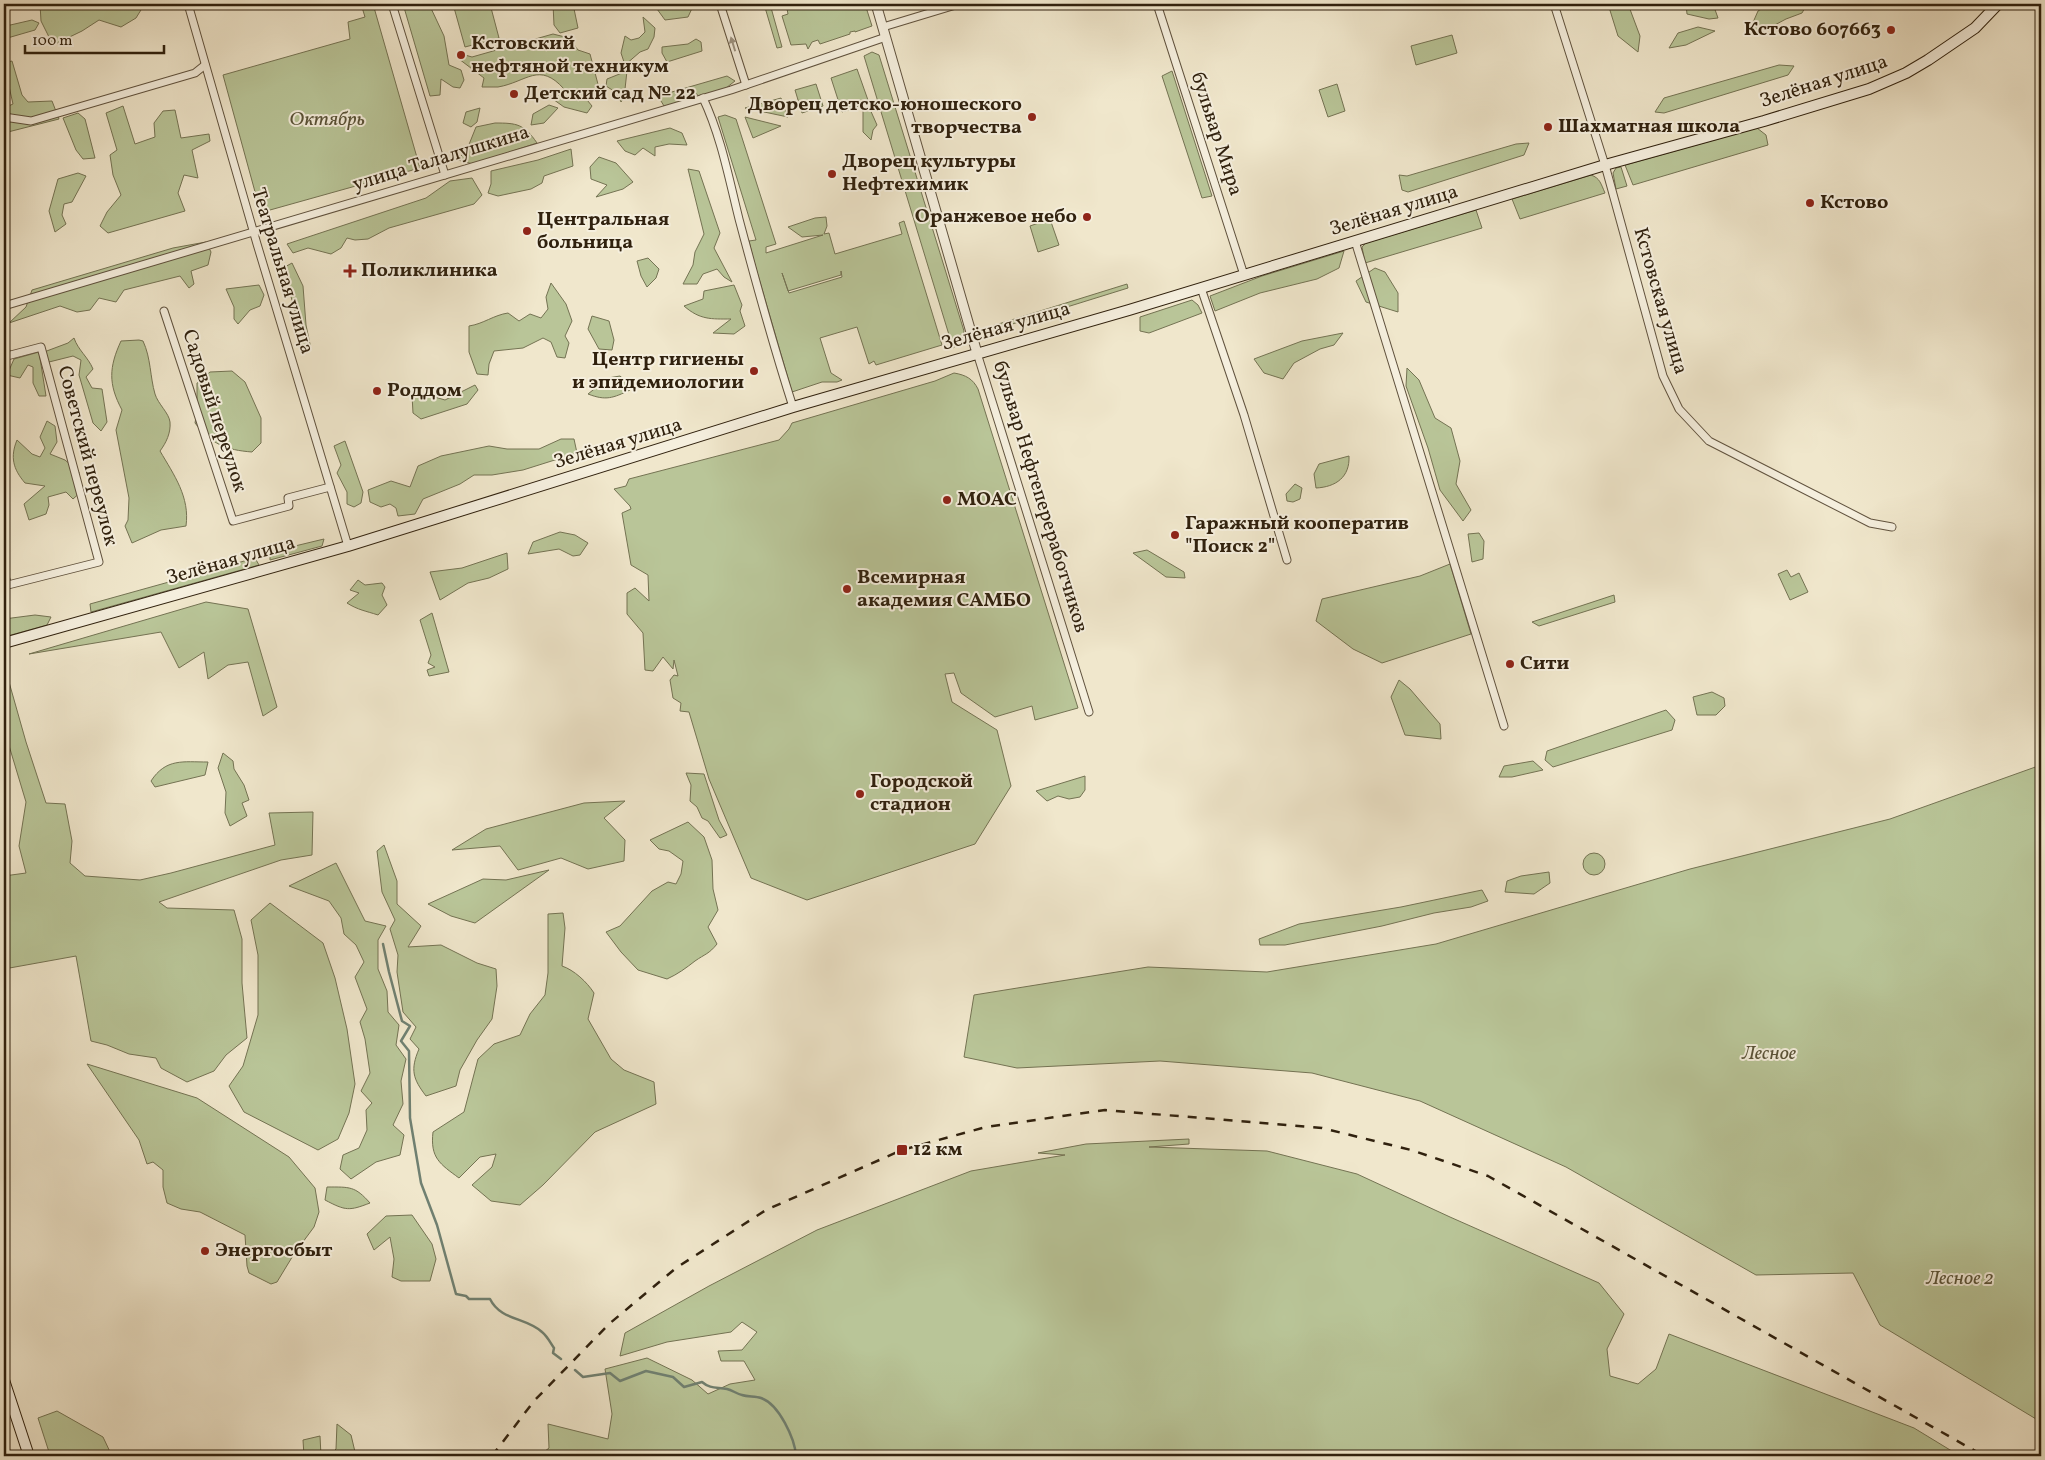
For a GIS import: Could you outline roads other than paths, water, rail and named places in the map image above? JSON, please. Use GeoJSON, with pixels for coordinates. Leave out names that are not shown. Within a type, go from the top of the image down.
{"type":"FeatureCollection","features":[{"type":"Feature","properties":{"kind":"main road","name":"Зелёная улица"},"geometry":{"type":"LineString","coordinates":[[4,643],[348,546],[793,407],[1129,310],[1605,165],[1764,121],[1869,89],[1906,73],[1928,60],[1975,28],[1998,4]]}},
{"type":"Feature","properties":{"kind":"main road"},"geometry":{"type":"LineString","coordinates":[[4,1380],[29,1456]]}},
{"type":"Feature","properties":{"kind":"street","name":"Театральная улица"},"geometry":{"type":"LineString","coordinates":[[188,4],[348,546]]}},
{"type":"Feature","properties":{"kind":"street"},"geometry":{"type":"LineString","coordinates":[[392,4],[445,175]]}},
{"type":"Feature","properties":{"kind":"street"},"geometry":{"type":"LineString","coordinates":[[720,4],[746,85]]}},
{"type":"Feature","properties":{"kind":"street","name":"бульвар Нефтепереработчиков"},"geometry":{"type":"LineString","coordinates":[[876,4],[977,353],[1089,712]]}},
{"type":"Feature","properties":{"kind":"street"},"geometry":{"type":"LineString","coordinates":[[883,27],[959,4]]}},
{"type":"Feature","properties":{"kind":"street","name":"бульвар Мира"},"geometry":{"type":"LineString","coordinates":[[1157,4],[1244,275]]}},
{"type":"Feature","properties":{"kind":"street","name":"Кстовская улица"},"geometry":{"type":"LineString","coordinates":[[1554,4],[1605,165],[1663,376],[1679,409],[1709,441],[1870,522],[1892,527]]}},
{"type":"Feature","properties":{"kind":"street","name":"улица Талалушкина"},"geometry":{"type":"LineString","coordinates":[[4,306],[746,85],[886,37]]}},
{"type":"Feature","properties":{"kind":"street"},"geometry":{"type":"LineString","coordinates":[[4,117],[31,121],[195,73],[205,65]]}},
{"type":"Feature","properties":{"kind":"street"},"geometry":{"type":"LineString","coordinates":[[703,98],[721,148],[762,308],[793,407]]}},
{"type":"Feature","properties":{"kind":"street"},"geometry":{"type":"LineString","coordinates":[[1355,241],[1504,726]]}},
{"type":"Feature","properties":{"kind":"street"},"geometry":{"type":"LineString","coordinates":[[1201,288],[1244,415],[1287,560]]}},
{"type":"Feature","properties":{"kind":"street","name":"Садовый переулок"},"geometry":{"type":"LineString","coordinates":[[164,311],[233,521],[289,506],[288,498],[330,487]]}},
{"type":"Feature","properties":{"kind":"street","name":"Советский переулок"},"geometry":{"type":"LineString","coordinates":[[4,343],[7,356],[41,347],[99,562],[8,586],[4,574]]}},
{"type":"Feature","properties":{"kind":"waterway"},"geometry":{"type":"LineString","coordinates":[[383,944],[402,1021],[410,1026],[401,1041],[409,1051],[410,1118],[421,1183],[437,1225],[456,1294],[466,1296],[469,1299],[490,1299],[495,1306],[507,1315],[536,1327],[547,1337],[554,1348],[553,1353],[561,1359]]}},
{"type":"Feature","properties":{"kind":"waterway"},"geometry":{"type":"LineString","coordinates":[[575,1370],[583,1377],[610,1373],[620,1381],[646,1371],[673,1377],[684,1387],[702,1382],[711,1387],[727,1389],[744,1396],[761,1398],[774,1407],[785,1423],[793,1441],[796,1456]]}},
{"type":"Feature","properties":{"kind":"railway"},"geometry":{"type":"LineString","coordinates":[[492,1456],[534,1401],[609,1324],[676,1268],[766,1210],[902,1150],[986,1127],[1105,1110],[1322,1128],[1411,1150],[1488,1176],[1984,1456]]}},
{"type":"Feature","properties":{"kind":"place","name":"Кстово 607663"},"geometry":{"type":"Point","coordinates":[1891,30]}},
{"type":"Feature","properties":{"kind":"place","name":"Кстовский нефтяной техникум"},"geometry":{"type":"Point","coordinates":[461,55]}},
{"type":"Feature","properties":{"kind":"place","name":"Детский сад № 22"},"geometry":{"type":"Point","coordinates":[514,94]}},
{"type":"Feature","properties":{"kind":"place","name":"Дворец детско-юношеского творчества"},"geometry":{"type":"Point","coordinates":[1032,117]}},
{"type":"Feature","properties":{"kind":"place","name":"Шахматная школа"},"geometry":{"type":"Point","coordinates":[1548,127]}},
{"type":"Feature","properties":{"kind":"place","name":"Дворец культуры Нефтехимик"},"geometry":{"type":"Point","coordinates":[832,174]}},
{"type":"Feature","properties":{"kind":"place","name":"Кстово"},"geometry":{"type":"Point","coordinates":[1810,203]}},
{"type":"Feature","properties":{"kind":"place","name":"Оранжевое небо"},"geometry":{"type":"Point","coordinates":[1087,217]}},
{"type":"Feature","properties":{"kind":"place","name":"Центральная больница"},"geometry":{"type":"Point","coordinates":[527,231]}},
{"type":"Feature","properties":{"kind":"place","name":"Поликлиника"},"geometry":{"type":"Point","coordinates":[350,271]}},
{"type":"Feature","properties":{"kind":"place","name":"Центр гигиены и эпидемиологии"},"geometry":{"type":"Point","coordinates":[754,371]}},
{"type":"Feature","properties":{"kind":"place","name":"Роддом"},"geometry":{"type":"Point","coordinates":[377,391]}},
{"type":"Feature","properties":{"kind":"place","name":"МОАС"},"geometry":{"type":"Point","coordinates":[947,500]}},
{"type":"Feature","properties":{"kind":"place","name":"Гаражный кооператив \"Поиск 2\""},"geometry":{"type":"Point","coordinates":[1175,535]}},
{"type":"Feature","properties":{"kind":"place","name":"Всемирная академия САМБО"},"geometry":{"type":"Point","coordinates":[847,589]}},
{"type":"Feature","properties":{"kind":"place","name":"Сити"},"geometry":{"type":"Point","coordinates":[1510,664]}},
{"type":"Feature","properties":{"kind":"place","name":"Городской стадион"},"geometry":{"type":"Point","coordinates":[860,794]}},
{"type":"Feature","properties":{"kind":"place","name":"12 км"},"geometry":{"type":"Point","coordinates":[902,1150]}},
{"type":"Feature","properties":{"kind":"place","name":"Энергосбыт"},"geometry":{"type":"Point","coordinates":[205,1251]}},
{"type":"Feature","properties":{"kind":"park label","name":"Октябрь"},"geometry":{"type":"Point","coordinates":[327,120]}},
{"type":"Feature","properties":{"kind":"park label","name":"Лесное"},"geometry":{"type":"Point","coordinates":[1769,1054]}},
{"type":"Feature","properties":{"kind":"park label","name":"Лесное 2"},"geometry":{"type":"Point","coordinates":[1960,1279]}}]}
